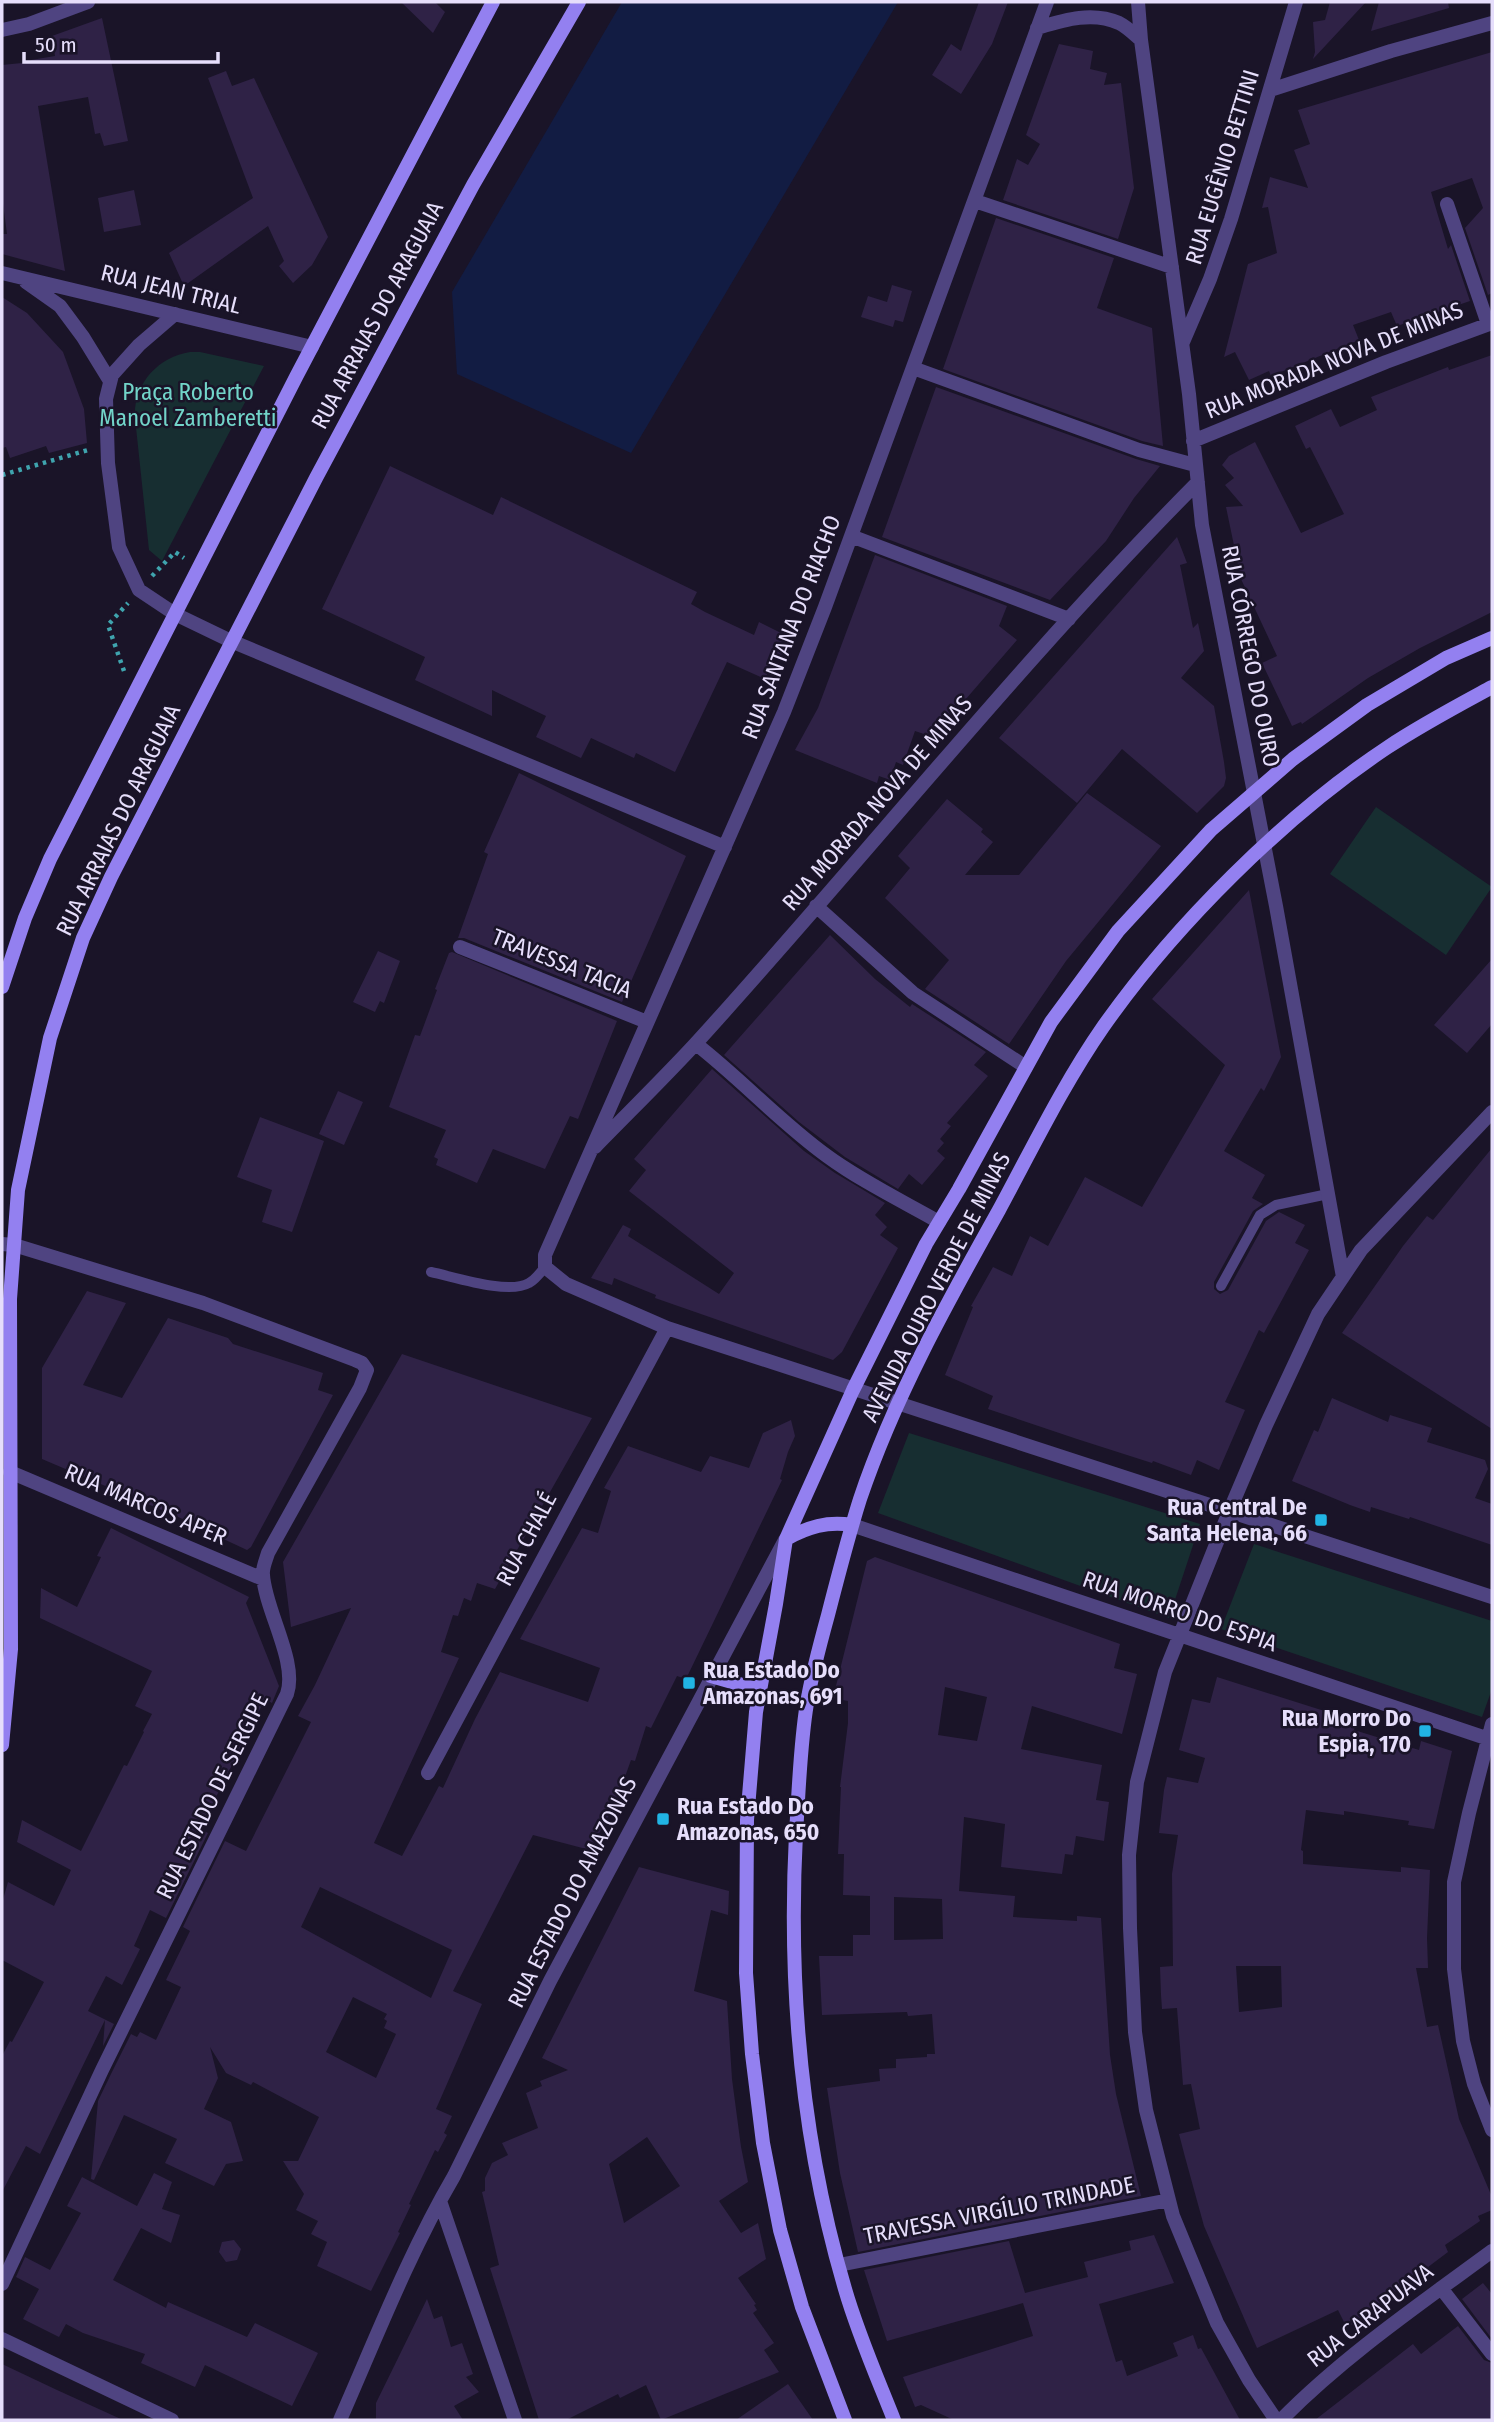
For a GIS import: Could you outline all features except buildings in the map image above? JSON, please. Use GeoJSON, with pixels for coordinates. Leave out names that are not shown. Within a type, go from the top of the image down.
{"type":"FeatureCollection","features":[{"type":"Feature","properties":{"kind":"street"},"geometry":{"type":"LineString","coordinates":[[2,30],[29,24],[88,2]]}},
{"type":"Feature","properties":{"kind":"street","name":"RUA ARRAIAS DO ARAGUAIA"},"geometry":{"type":"LineString","coordinates":[[2,987],[24,918],[50,859],[312,347],[493,2]]}},
{"type":"Feature","properties":{"kind":"street","name":"RUA ARRAIAS DO ARAGUAIA"},"geometry":{"type":"LineString","coordinates":[[2,1745],[11,1649],[6,1469],[10,1299],[8,1245],[50,1038],[83,938],[111,877],[232,641],[473,185],[579,2]]}},
{"type":"Feature","properties":{"kind":"street","name":"RUA SANTANA DO RIACHO"},"geometry":{"type":"LineString","coordinates":[[545,1261],[589,1153],[784,712],[1047,2]]}},
{"type":"Feature","properties":{"kind":"street","name":"RUA CÓRREGO DO OURO"},"geometry":{"type":"LineString","coordinates":[[1138,2],[1182,343],[1202,525],[1255,793],[1343,1277]]}},
{"type":"Feature","properties":{"kind":"street","name":"RUA EUGÊNIO BETTINI"},"geometry":{"type":"LineString","coordinates":[[1182,343],[1210,279],[1231,219],[1296,2]]}},
{"type":"Feature","properties":{"kind":"street"},"geometry":{"type":"LineString","coordinates":[[1037,28],[1067,19],[1093,17],[1119,23],[1141,40]]}},
{"type":"Feature","properties":{"kind":"street"},"geometry":{"type":"LineString","coordinates":[[1270,90],[1391,51],[1492,23]]}},
{"type":"Feature","properties":{"kind":"street"},"geometry":{"type":"LineString","coordinates":[[975,201],[1172,267]]}},
{"type":"Feature","properties":{"kind":"street"},"geometry":{"type":"LineString","coordinates":[[1447,204],[1490,323]]}},
{"type":"Feature","properties":{"kind":"street","name":"RUA JEAN TRIAL"},"geometry":{"type":"LineString","coordinates":[[2,273],[312,347]]}},
{"type":"Feature","properties":{"kind":"street"},"geometry":{"type":"LineString","coordinates":[[19,277],[60,306],[110,381]]}},
{"type":"Feature","properties":{"kind":"street"},"geometry":{"type":"LineString","coordinates":[[176,314],[139,345],[112,375],[106,399],[107,445],[119,547],[139,590],[176,614],[232,641],[725,847]]}},
{"type":"Feature","properties":{"kind":"street","name":"RUA MORADA NOVA DE MINAS"},"geometry":{"type":"LineString","coordinates":[[1193,440],[1490,323]]}},
{"type":"Feature","properties":{"kind":"street"},"geometry":{"type":"LineString","coordinates":[[913,368],[1139,450],[1195,465]]}},
{"type":"Feature","properties":{"kind":"street","name":"RUA MORADA NOVA DE MINAS"},"geometry":{"type":"LineString","coordinates":[[589,1153],[695,1044],[1069,619],[1146,534],[1198,482]]}},
{"type":"Feature","properties":{"kind":"street"},"geometry":{"type":"LineString","coordinates":[[851,536],[1069,619]]}},
{"type":"Feature","properties":{"kind":"street","name":"AVENIDA OURO VERDE DE MINAS"},"geometry":{"type":"LineString","coordinates":[[853,1390],[939,1222],[1051,1022],[1118,932],[1211,830],[1293,760],[1367,705],[1446,658],[1492,638]]}},
{"type":"Feature","properties":{"kind":"street","name":"AVENIDA OURO VERDE DE MINAS"},"geometry":{"type":"LineString","coordinates":[[894,2420],[862,2343],[839,2265],[816,2164],[803,2091],[793,1973],[794,1866],[807,1703],[824,1629],[861,1496],[897,1404],[953,1294],[1050,1116],[1100,1031],[1127,994],[1235,874],[1314,801],[1386,748],[1492,687]]}},
{"type":"Feature","properties":{"kind":"street"},"geometry":{"type":"LineString","coordinates":[[816,906],[913,993],[1027,1067]]}},
{"type":"Feature","properties":{"kind":"street","name":"TRAVESSA TACIA"},"geometry":{"type":"LineString","coordinates":[[460,947],[647,1022]]}},
{"type":"Feature","properties":{"kind":"street"},"geometry":{"type":"LineString","coordinates":[[695,1044],[723,1065],[775,1115],[829,1158],[939,1222]]}},
{"type":"Feature","properties":{"kind":"street"},"geometry":{"type":"LineString","coordinates":[[1278,2420],[1249,2380],[1217,2323],[1173,2216],[1146,2110],[1135,2032],[1130,1928],[1129,1855],[1137,1782],[1165,1672],[1229,1512],[1318,1314],[1361,1251],[1492,1112]]}},
{"type":"Feature","properties":{"kind":"street"},"geometry":{"type":"LineString","coordinates":[[8,1245],[203,1303],[355,1360],[366,1367],[360,1388],[268,1553],[262,1572],[263,1579]]}},
{"type":"Feature","properties":{"kind":"street"},"geometry":{"type":"LineString","coordinates":[[545,1261],[566,1284],[667,1328],[1492,1597]]}},
{"type":"Feature","properties":{"kind":"street","name":"RUA CHALÉ"},"geometry":{"type":"LineString","coordinates":[[428,1773],[667,1328]]}},
{"type":"Feature","properties":{"kind":"street","name":"RUA ESTADO DO AMAZONAS"},"geometry":{"type":"LineString","coordinates":[[340,2420],[388,2309],[440,2201],[556,1969],[786,1539],[853,1390]]}},
{"type":"Feature","properties":{"kind":"street","name":"RUA MARCOS APER"},"geometry":{"type":"LineString","coordinates":[[6,1469],[263,1579]]}},
{"type":"Feature","properties":{"kind":"street"},"geometry":{"type":"LineString","coordinates":[[845,2420],[802,2306],[780,2230],[763,2143],[752,2054],[746,1973],[745,1904],[747,1820],[755,1712],[786,1539],[801,1531],[835,1522],[852,1525]]}},
{"type":"Feature","properties":{"kind":"street","name":"RUA MORRO DO ESPIA"},"geometry":{"type":"LineString","coordinates":[[852,1525],[1490,1739]]}},
{"type":"Feature","properties":{"kind":"street","name":"RUA ESTADO DE SERGIPE"},"geometry":{"type":"LineString","coordinates":[[2,2284],[102,2070],[287,1694],[290,1684],[289,1670],[263,1579]]}},
{"type":"Feature","properties":{"kind":"street"},"geometry":{"type":"LineString","coordinates":[[711,1676],[760,1690]]}},
{"type":"Feature","properties":{"kind":"street"},"geometry":{"type":"LineString","coordinates":[[1492,1724],[1454,1882],[1454,1957],[1464,2041],[1474,2084],[1492,2130]]}},
{"type":"Feature","properties":{"kind":"street","name":"TRAVESSA VIRGÍLIO TRINDADE"},"geometry":{"type":"LineString","coordinates":[[839,2265],[1169,2200]]}},
{"type":"Feature","properties":{"kind":"street"},"geometry":{"type":"LineString","coordinates":[[440,2201],[515,2420]]}},
{"type":"Feature","properties":{"kind":"street","name":"RUA CARAPUAVA"},"geometry":{"type":"LineString","coordinates":[[1278,2420],[1347,2360],[1492,2251]]}},
{"type":"Feature","properties":{"kind":"street"},"geometry":{"type":"LineString","coordinates":[[1441,2288],[1492,2354]]}},
{"type":"Feature","properties":{"kind":"street"},"geometry":{"type":"LineString","coordinates":[[2,2339],[172,2420]]}},
{"type":"Feature","properties":{"kind":"lane"},"geometry":{"type":"LineString","coordinates":[[1221,1286],[1260,1215],[1276,1205],[1328,1194]]}},
{"type":"Feature","properties":{"kind":"lane"},"geometry":{"type":"LineString","coordinates":[[431,1272],[496,1286],[514,1287],[529,1283],[545,1261]]}},
{"type":"Feature","properties":{"kind":"path"},"geometry":{"type":"LineString","coordinates":[[2,475],[107,445]]}},
{"type":"Feature","properties":{"kind":"green space","name":"Praça Roberto Manoel Zamberetti"},"geometry":{"type":"Polygon","coordinates":[[[190,352],[264,366],[162,561],[149,550],[135,406],[143,383],[158,366],[190,352]]]}},
{"type":"Feature","properties":{"kind":"green space"},"geometry":{"type":"Polygon","coordinates":[[[1376,807],[1492,887],[1446,955],[1330,874],[1376,807]]]}},
{"type":"Feature","properties":{"kind":"green space"},"geometry":{"type":"Polygon","coordinates":[[[909,1433],[1200,1524],[1169,1618],[878,1513],[909,1433]]]}},
{"type":"Feature","properties":{"kind":"green space"},"geometry":{"type":"Polygon","coordinates":[[[1254,1544],[1492,1621],[1492,1689],[1482,1717],[1221,1629],[1254,1544]]]}},
{"type":"Feature","properties":{"kind":"water"},"geometry":{"type":"Polygon","coordinates":[[[622,2],[898,2],[631,453],[457,374],[452,292],[622,2]]]}},
{"type":"Feature","properties":{"kind":"place","name":"Rua Central De Santa Helena, 66"},"geometry":{"type":"Point","coordinates":[1321,1520]}},
{"type":"Feature","properties":{"kind":"place","name":"Rua Estado Do Amazonas, 691"},"geometry":{"type":"Point","coordinates":[689,1683]}},
{"type":"Feature","properties":{"kind":"place","name":"Rua Morro Do Espia, 170"},"geometry":{"type":"Point","coordinates":[1425,1731]}},
{"type":"Feature","properties":{"kind":"place","name":"Rua Estado Do Amazonas, 650"},"geometry":{"type":"Point","coordinates":[663,1819]}}]}
